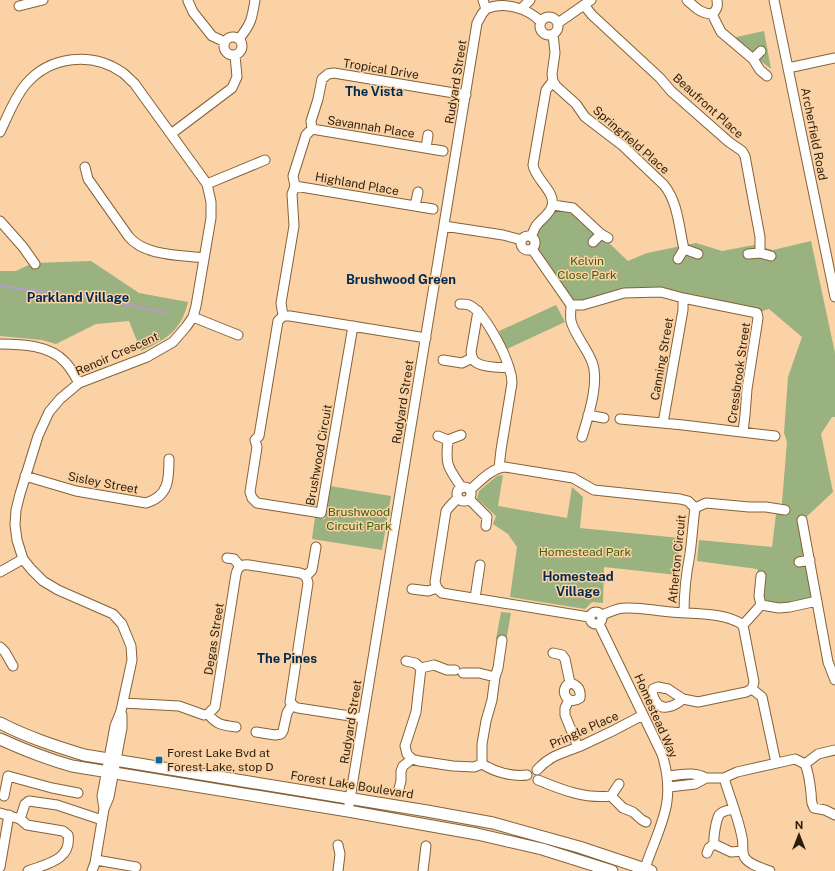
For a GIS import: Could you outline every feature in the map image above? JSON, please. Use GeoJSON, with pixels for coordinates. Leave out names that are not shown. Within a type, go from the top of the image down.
{"type":"FeatureCollection","features":[{"type":"Feature","properties":{"kind":"main road","name":"Forest Lake Boulevard"},"geometry":{"type":"LineString","coordinates":[[0,723],[21,734],[55,747],[84,755],[427,811],[513,828],[579,847],[646,870]]}},
{"type":"Feature","properties":{"kind":"main road"},"geometry":{"type":"LineString","coordinates":[[0,739],[29,752],[72,766],[348,811],[504,840],[542,849],[612,871]]}},
{"type":"Feature","properties":{"kind":"street"},"geometry":{"type":"LineString","coordinates":[[19,6],[42,0]]}},
{"type":"Feature","properties":{"kind":"street"},"geometry":{"type":"LineString","coordinates":[[239,40],[252,21],[255,0]]}},
{"type":"Feature","properties":{"kind":"street"},"geometry":{"type":"LineString","coordinates":[[522,9],[530,0]]}},
{"type":"Feature","properties":{"kind":"street"},"geometry":{"type":"LineString","coordinates":[[687,0],[701,12],[706,14],[712,14],[716,10],[718,4],[717,0]]}},
{"type":"Feature","properties":{"kind":"street","name":"Archerfield Road"},"geometry":{"type":"LineString","coordinates":[[774,0],[833,274],[835,297]]}},
{"type":"Feature","properties":{"kind":"street"},"geometry":{"type":"LineString","coordinates":[[188,1],[193,12],[212,36],[225,42]]}},
{"type":"Feature","properties":{"kind":"street"},"geometry":{"type":"LineString","coordinates":[[485,4],[522,9],[535,15],[541,22],[540,26],[543,32],[549,35],[553,34],[557,30],[558,23],[587,3]]}},
{"type":"Feature","properties":{"kind":"street","name":"Beaufront Place"},"geometry":{"type":"LineString","coordinates":[[587,3],[592,15],[672,91],[729,142],[742,151],[745,156],[759,229],[760,253]]}},
{"type":"Feature","properties":{"kind":"street","name":"Rudyard Street"},"geometry":{"type":"LineString","coordinates":[[348,811],[478,23],[485,4]]}},
{"type":"Feature","properties":{"kind":"street"},"geometry":{"type":"LineString","coordinates":[[712,14],[721,32],[753,59],[760,70],[768,76]]}},
{"type":"Feature","properties":{"kind":"street"},"geometry":{"type":"LineString","coordinates":[[541,22],[546,17],[550,16],[558,23]]}},
{"type":"Feature","properties":{"kind":"street"},"geometry":{"type":"LineString","coordinates":[[531,237],[536,226],[550,211],[553,205],[547,188],[539,184],[533,165],[546,90],[553,81],[552,74],[555,53],[553,34]]}},
{"type":"Feature","properties":{"kind":"street"},"geometry":{"type":"LineString","coordinates":[[225,42],[232,38],[239,40]]}},
{"type":"Feature","properties":{"kind":"street"},"geometry":{"type":"LineString","coordinates":[[225,42],[225,50],[229,55],[236,55],[240,52],[242,47],[239,40]]}},
{"type":"Feature","properties":{"kind":"street"},"geometry":{"type":"LineString","coordinates":[[753,59],[760,51]]}},
{"type":"Feature","properties":{"kind":"street"},"geometry":{"type":"LineString","coordinates":[[171,134],[232,88],[236,77],[236,55]]}},
{"type":"Feature","properties":{"kind":"street"},"geometry":{"type":"LineString","coordinates":[[788,68],[835,58]]}},
{"type":"Feature","properties":{"kind":"street","name":"Renoir Crescent"},"geometry":{"type":"LineString","coordinates":[[0,132],[4,115],[25,85],[35,75],[47,67],[61,62],[70,60],[94,60],[123,73],[134,83],[207,184],[211,202],[211,218],[193,317],[173,342],[160,350],[147,357],[79,383],[62,397],[49,412],[38,436],[16,510],[18,540],[23,559],[30,569],[43,581],[58,590],[113,614],[122,624],[131,646],[132,660],[122,707],[122,728],[102,796],[104,809],[96,860],[92,871]]}},
{"type":"Feature","properties":{"kind":"street","name":"Tropical Drive"},"geometry":{"type":"LineString","coordinates":[[283,316],[281,303],[294,226],[292,194],[295,186],[293,176],[306,135],[312,129],[311,121],[322,79],[328,74],[334,73],[466,95]]}},
{"type":"Feature","properties":{"kind":"street","name":"Springfield Place"},"geometry":{"type":"LineString","coordinates":[[553,81],[576,104],[585,116],[623,146],[670,192],[684,249]]}},
{"type":"Feature","properties":{"kind":"street","name":"Savannah Place"},"geometry":{"type":"LineString","coordinates":[[312,129],[443,151]]}},
{"type":"Feature","properties":{"kind":"street","name":"Savannah Place"},"geometry":{"type":"LineString","coordinates":[[426,148],[428,135]]}},
{"type":"Feature","properties":{"kind":"street"},"geometry":{"type":"LineString","coordinates":[[207,184],[265,160]]}},
{"type":"Feature","properties":{"kind":"street"},"geometry":{"type":"LineString","coordinates":[[86,167],[88,180],[136,245],[152,251],[204,258]]}},
{"type":"Feature","properties":{"kind":"street","name":"Highland Place"},"geometry":{"type":"LineString","coordinates":[[295,186],[433,209]]}},
{"type":"Feature","properties":{"kind":"street"},"geometry":{"type":"LineString","coordinates":[[415,206],[418,192]]}},
{"type":"Feature","properties":{"kind":"street"},"geometry":{"type":"LineString","coordinates":[[553,205],[573,208],[604,236],[593,242]]}},
{"type":"Feature","properties":{"kind":"street"},"geometry":{"type":"LineString","coordinates":[[0,221],[23,247],[35,264]]}},
{"type":"Feature","properties":{"kind":"street"},"geometry":{"type":"LineString","coordinates":[[444,226],[503,235],[522,240]]}},
{"type":"Feature","properties":{"kind":"street"},"geometry":{"type":"LineString","coordinates":[[526,236],[531,237],[535,244],[532,248],[527,250],[522,248],[522,240],[526,236]]}},
{"type":"Feature","properties":{"kind":"street"},"geometry":{"type":"LineString","coordinates":[[532,248],[571,305],[571,322],[593,362],[595,372],[594,384],[582,437]]}},
{"type":"Feature","properties":{"kind":"street"},"geometry":{"type":"LineString","coordinates":[[678,259],[684,249],[698,254]]}},
{"type":"Feature","properties":{"kind":"street"},"geometry":{"type":"LineString","coordinates":[[748,254],[760,253],[771,256]]}},
{"type":"Feature","properties":{"kind":"street","name":"Cressbrook Street"},"geometry":{"type":"LineString","coordinates":[[571,305],[583,305],[624,293],[661,292],[757,313],[758,318],[747,389],[743,432]]}},
{"type":"Feature","properties":{"kind":"street","name":"Canning Street"},"geometry":{"type":"LineString","coordinates":[[663,423],[683,310],[683,298]]}},
{"type":"Feature","properties":{"kind":"street"},"geometry":{"type":"LineString","coordinates":[[460,304],[469,305],[478,311],[483,317],[509,367],[512,384],[501,450],[500,468],[492,472],[467,492],[458,492],[458,498],[446,511],[435,582],[437,588],[442,593],[589,617],[591,622],[595,624],[617,608],[626,608],[698,613],[736,620],[743,625],[754,682],[752,689],[746,692],[698,702],[682,699]]}},
{"type":"Feature","properties":{"kind":"street"},"geometry":{"type":"LineString","coordinates":[[478,311],[471,352],[472,358],[477,364],[500,368],[509,367]]}},
{"type":"Feature","properties":{"kind":"street"},"geometry":{"type":"LineString","coordinates":[[283,316],[426,338]]}},
{"type":"Feature","properties":{"kind":"street","name":"Brushwood Circuit"},"geometry":{"type":"LineString","coordinates":[[283,316],[278,321],[259,436],[254,440],[258,446],[250,492],[252,498],[257,502],[322,513],[353,326]]}},
{"type":"Feature","properties":{"kind":"street"},"geometry":{"type":"LineString","coordinates":[[193,317],[238,335]]}},
{"type":"Feature","properties":{"kind":"street"},"geometry":{"type":"LineString","coordinates":[[0,344],[42,348],[54,353],[64,361],[79,383]]}},
{"type":"Feature","properties":{"kind":"street"},"geometry":{"type":"LineString","coordinates":[[443,360],[462,363],[472,358]]}},
{"type":"Feature","properties":{"kind":"street"},"geometry":{"type":"LineString","coordinates":[[588,415],[604,418]]}},
{"type":"Feature","properties":{"kind":"street"},"geometry":{"type":"LineString","coordinates":[[620,419],[775,436]]}},
{"type":"Feature","properties":{"kind":"street"},"geometry":{"type":"LineString","coordinates":[[438,436],[448,440],[460,435]]}},
{"type":"Feature","properties":{"kind":"street"},"geometry":{"type":"LineString","coordinates":[[448,440],[446,455],[450,470],[487,517],[486,526]]}},
{"type":"Feature","properties":{"kind":"street","name":"Sisley Street"},"geometry":{"type":"LineString","coordinates":[[25,476],[76,491],[146,503],[159,497],[163,492],[169,475],[169,459]]}},
{"type":"Feature","properties":{"kind":"street","name":"Atherton Circuit"},"geometry":{"type":"LineString","coordinates":[[500,468],[506,467],[573,478],[594,490],[688,501],[695,508],[684,587],[684,613]]}},
{"type":"Feature","properties":{"kind":"street"},"geometry":{"type":"LineString","coordinates":[[695,508],[706,503],[766,507],[785,510]]}},
{"type":"Feature","properties":{"kind":"street"},"geometry":{"type":"LineString","coordinates":[[802,520],[828,662],[835,680]]}},
{"type":"Feature","properties":{"kind":"street"},"geometry":{"type":"LineString","coordinates":[[306,576],[312,570],[316,547]]}},
{"type":"Feature","properties":{"kind":"street"},"geometry":{"type":"LineString","coordinates":[[227,558],[234,559],[240,566],[249,564],[300,573],[306,576],[308,583],[290,702],[298,708],[363,718]]}},
{"type":"Feature","properties":{"kind":"street"},"geometry":{"type":"LineString","coordinates":[[0,572],[23,559]]}},
{"type":"Feature","properties":{"kind":"street"},"geometry":{"type":"LineString","coordinates":[[799,562],[810,560]]}},
{"type":"Feature","properties":{"kind":"street"},"geometry":{"type":"LineString","coordinates":[[475,598],[480,564]]}},
{"type":"Feature","properties":{"kind":"street","name":"Degas Street"},"geometry":{"type":"LineString","coordinates":[[208,714],[215,707],[236,574],[240,566]]}},
{"type":"Feature","properties":{"kind":"street"},"geometry":{"type":"LineString","coordinates":[[743,625],[761,605],[761,576]]}},
{"type":"Feature","properties":{"kind":"street"},"geometry":{"type":"LineString","coordinates":[[412,589],[428,591],[437,588]]}},
{"type":"Feature","properties":{"kind":"street"},"geometry":{"type":"LineString","coordinates":[[761,605],[779,608],[817,602]]}},
{"type":"Feature","properties":{"kind":"street","name":"Homestead Way"},"geometry":{"type":"LineString","coordinates":[[601,620],[662,754],[668,776],[669,787],[665,816],[646,870]]}},
{"type":"Feature","properties":{"kind":"street"},"geometry":{"type":"LineString","coordinates":[[482,764],[482,744],[492,700],[502,643],[511,647]]}},
{"type":"Feature","properties":{"kind":"street"},"geometry":{"type":"LineString","coordinates":[[0,647],[5,652],[12,666]]}},
{"type":"Feature","properties":{"kind":"street"},"geometry":{"type":"LineString","coordinates":[[553,653],[562,655],[565,659],[570,683]]}},
{"type":"Feature","properties":{"kind":"street"},"geometry":{"type":"LineString","coordinates":[[406,661],[415,663],[421,668]]}},
{"type":"Feature","properties":{"kind":"street"},"geometry":{"type":"LineString","coordinates":[[421,668],[434,665],[447,670],[479,673],[495,677]]}},
{"type":"Feature","properties":{"kind":"street"},"geometry":{"type":"LineString","coordinates":[[421,668],[416,712],[405,746],[407,754],[412,759],[453,766],[474,767],[482,764]]}},
{"type":"Feature","properties":{"kind":"street"},"geometry":{"type":"LineString","coordinates":[[570,683],[575,684],[580,693],[580,698],[572,702],[564,694],[566,685],[570,683]]}},
{"type":"Feature","properties":{"kind":"street"},"geometry":{"type":"LineString","coordinates":[[752,689],[762,697],[776,764]]}},
{"type":"Feature","properties":{"kind":"street"},"geometry":{"type":"LineString","coordinates":[[569,700],[565,708],[565,715],[578,747]]}},
{"type":"Feature","properties":{"kind":"street"},"geometry":{"type":"LineString","coordinates":[[256,732],[275,736],[281,734],[284,731],[288,713],[292,705]]}},
{"type":"Feature","properties":{"kind":"street"},"geometry":{"type":"LineString","coordinates":[[122,707],[179,706],[204,715],[208,714],[214,722],[218,724],[236,727]]}},
{"type":"Feature","properties":{"kind":"street","name":"Pringle Place"},"geometry":{"type":"LineString","coordinates":[[538,770],[552,757],[618,729],[643,715]]}},
{"type":"Feature","properties":{"kind":"street"},"geometry":{"type":"LineString","coordinates":[[805,764],[818,754],[835,750]]}},
{"type":"Feature","properties":{"kind":"street"},"geometry":{"type":"LineString","coordinates":[[398,792],[403,766],[412,759]]}},
{"type":"Feature","properties":{"kind":"street"},"geometry":{"type":"LineString","coordinates":[[668,776],[698,774],[706,778],[724,778],[737,772],[795,759],[805,764],[808,770],[812,794],[811,802],[814,808],[825,810],[835,815]]}},
{"type":"Feature","properties":{"kind":"street"},"geometry":{"type":"LineString","coordinates":[[482,764],[491,770],[517,777],[527,776]]}},
{"type":"Feature","properties":{"kind":"street"},"geometry":{"type":"LineString","coordinates":[[527,776],[530,769],[538,770],[540,773],[538,780]]}},
{"type":"Feature","properties":{"kind":"street"},"geometry":{"type":"LineString","coordinates":[[4,796],[8,776],[52,788],[78,793]]}},
{"type":"Feature","properties":{"kind":"street"},"geometry":{"type":"LineString","coordinates":[[527,776],[530,781],[535,782],[538,780],[586,796],[598,798],[611,796],[619,784]]}},
{"type":"Feature","properties":{"kind":"street"},"geometry":{"type":"LineString","coordinates":[[669,787],[694,784],[706,778]]}},
{"type":"Feature","properties":{"kind":"street"},"geometry":{"type":"LineString","coordinates":[[724,778],[739,821],[743,839],[744,857],[748,861],[770,871]]}},
{"type":"Feature","properties":{"kind":"street"},"geometry":{"type":"LineString","coordinates":[[49,804],[52,788]]}},
{"type":"Feature","properties":{"kind":"street"},"geometry":{"type":"LineString","coordinates":[[611,796],[623,808],[633,812],[646,822]]}},
{"type":"Feature","properties":{"kind":"street"},"geometry":{"type":"LineString","coordinates":[[20,819],[23,806],[27,801],[49,804],[102,820]]}},
{"type":"Feature","properties":{"kind":"street"},"geometry":{"type":"LineString","coordinates":[[714,844],[713,838],[719,815],[724,811],[734,809]]}},
{"type":"Feature","properties":{"kind":"street"},"geometry":{"type":"LineString","coordinates":[[0,867],[4,814],[20,819],[28,825],[65,832],[69,837],[66,851],[62,856],[28,871]]}},
{"type":"Feature","properties":{"kind":"street"},"geometry":{"type":"LineString","coordinates":[[714,844],[731,852],[743,851]]}},
{"type":"Feature","properties":{"kind":"street"},"geometry":{"type":"LineString","coordinates":[[706,853],[714,844]]}},
{"type":"Feature","properties":{"kind":"street"},"geometry":{"type":"LineString","coordinates":[[338,845],[340,854],[338,871]]}},
{"type":"Feature","properties":{"kind":"street"},"geometry":{"type":"LineString","coordinates":[[423,871],[426,846]]}},
{"type":"Feature","properties":{"kind":"street"},"geometry":{"type":"LineString","coordinates":[[96,860],[136,867]]}},
{"type":"Feature","properties":{"kind":"green space"},"geometry":{"type":"Polygon","coordinates":[[[764,31],[771,69],[732,38],[764,31]]]}},
{"type":"Feature","properties":{"kind":"green space","name":"Kelvin Close Park"},"geometry":{"type":"Polygon","coordinates":[[[570,207],[608,238],[609,243],[628,261],[647,253],[696,243],[722,251],[754,245],[773,250],[811,241],[835,353],[835,417],[832,417],[821,434],[833,492],[802,521],[817,601],[761,605],[761,576],[757,569],[697,561],[699,540],[772,547],[776,514],[781,514],[787,442],[784,433],[788,377],[802,337],[769,309],[757,313],[661,292],[571,305],[529,243],[531,237],[550,211],[570,207]]]}},
{"type":"Feature","properties":{"kind":"green space"},"geometry":{"type":"Polygon","coordinates":[[[91,261],[139,293],[188,302],[185,312],[177,327],[165,338],[141,351],[129,321],[96,324],[56,344],[42,340],[0,336],[0,271],[16,271],[33,263],[91,261]]]}},
{"type":"Feature","properties":{"kind":"green space"},"geometry":{"type":"Polygon","coordinates":[[[556,305],[565,322],[507,349],[499,331],[556,305]]]}},
{"type":"Feature","properties":{"kind":"green space","name":"Homestead Park"},"geometry":{"type":"Polygon","coordinates":[[[503,475],[498,506],[567,518],[572,487],[583,497],[580,528],[680,538],[677,575],[604,567],[603,603],[592,602],[585,609],[510,597],[517,547],[508,534],[493,524],[496,516],[477,499],[479,491],[497,476],[503,475]]]}},
{"type":"Feature","properties":{"kind":"green space","name":"Brushwood Circuit Park"},"geometry":{"type":"Polygon","coordinates":[[[330,486],[391,496],[382,550],[312,539],[315,517],[325,519],[330,486]]]}},
{"type":"Feature","properties":{"kind":"green space"},"geometry":{"type":"Polygon","coordinates":[[[501,612],[511,613],[506,641],[496,639],[501,612]]]}},
{"type":"Feature","properties":{"kind":"waterway"},"geometry":{"type":"LineString","coordinates":[[0,286],[106,300],[166,313]]}},
{"type":"Feature","properties":{"kind":"place","name":"Forest Lake Bvd at Forest Lake, stop D"},"geometry":{"type":"Point","coordinates":[159,760]}},
{"type":"Feature","properties":{"kind":"district","name":"The Vista"},"geometry":{"type":"Point","coordinates":[374,91]}},
{"type":"Feature","properties":{"kind":"district","name":"Brushwood Green"},"geometry":{"type":"Point","coordinates":[401,279]}},
{"type":"Feature","properties":{"kind":"district","name":"Parkland Village"},"geometry":{"type":"Point","coordinates":[78,297]}},
{"type":"Feature","properties":{"kind":"district","name":"Homestead Village"},"geometry":{"type":"Point","coordinates":[578,584]}},
{"type":"Feature","properties":{"kind":"district","name":"The Pines"},"geometry":{"type":"Point","coordinates":[287,658]}}]}
